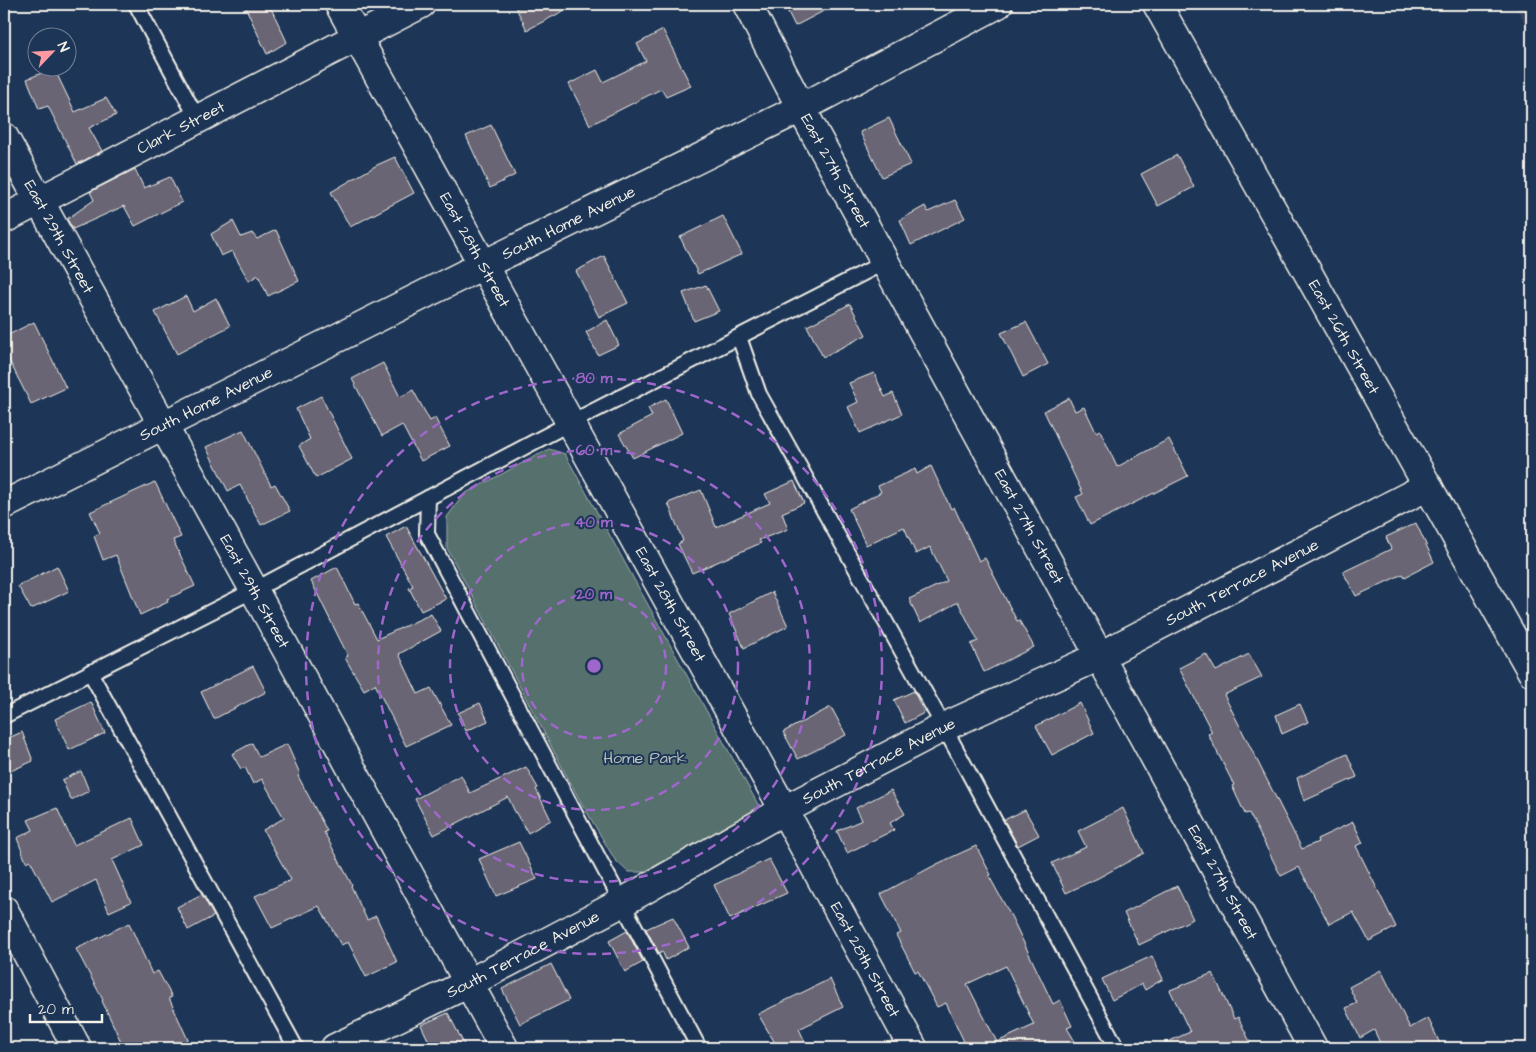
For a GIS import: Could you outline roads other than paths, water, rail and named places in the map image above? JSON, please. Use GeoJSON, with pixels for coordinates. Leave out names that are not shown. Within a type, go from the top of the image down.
{"type":"FeatureCollection","features":[{"type":"Feature","properties":{"kind":"street","name":"East 28th Street"},"geometry":{"type":"LineString","coordinates":[[339,4],[784,810],[913,1048]]}},
{"type":"Feature","properties":{"kind":"street","name":"Clark Street"},"geometry":{"type":"LineString","coordinates":[[4,219],[421,4]]}},
{"type":"Feature","properties":{"kind":"street","name":"East 27th Street"},"geometry":{"type":"LineString","coordinates":[[747,4],[801,108],[1313,1048]]}},
{"type":"Feature","properties":{"kind":"street","name":"South Home Avenue"},"geometry":{"type":"LineString","coordinates":[[4,505],[163,424],[801,108],[998,4]]}},
{"type":"Feature","properties":{"kind":"street","name":"East 26th Street"},"geometry":{"type":"LineString","coordinates":[[1158,4],[1532,672]]}},
{"type":"Feature","properties":{"kind":"street","name":"East 29th Street"},"geometry":{"type":"LineString","coordinates":[[4,137],[504,1048]]}},
{"type":"Feature","properties":{"kind":"street","name":"South Terrace Avenue"},"geometry":{"type":"LineString","coordinates":[[335,1048],[469,983],[623,902],[784,810],[944,727],[1100,656],[1428,486]]}},
{"type":"Feature","properties":{"kind":"street"},"geometry":{"type":"LineString","coordinates":[[4,910],[77,1048]]}},
{"type":"Feature","properties":{"kind":"lane"},"geometry":{"type":"LineString","coordinates":[[136,4],[198,120]]}},
{"type":"Feature","properties":{"kind":"lane"},"geometry":{"type":"LineString","coordinates":[[4,716],[254,590],[570,423],[885,262]]}},
{"type":"Feature","properties":{"kind":"lane"},"geometry":{"type":"LineString","coordinates":[[739,336],[759,394],[944,727],[1117,1048]]}},
{"type":"Feature","properties":{"kind":"lane"},"geometry":{"type":"LineString","coordinates":[[428,498],[427,534],[699,1048]]}},
{"type":"Feature","properties":{"kind":"lane"},"geometry":{"type":"LineString","coordinates":[[90,672],[296,1048]]}},
{"type":"Feature","properties":{"kind":"park label","name":"Home Park"},"geometry":{"type":"Point","coordinates":[645,758]}}]}
